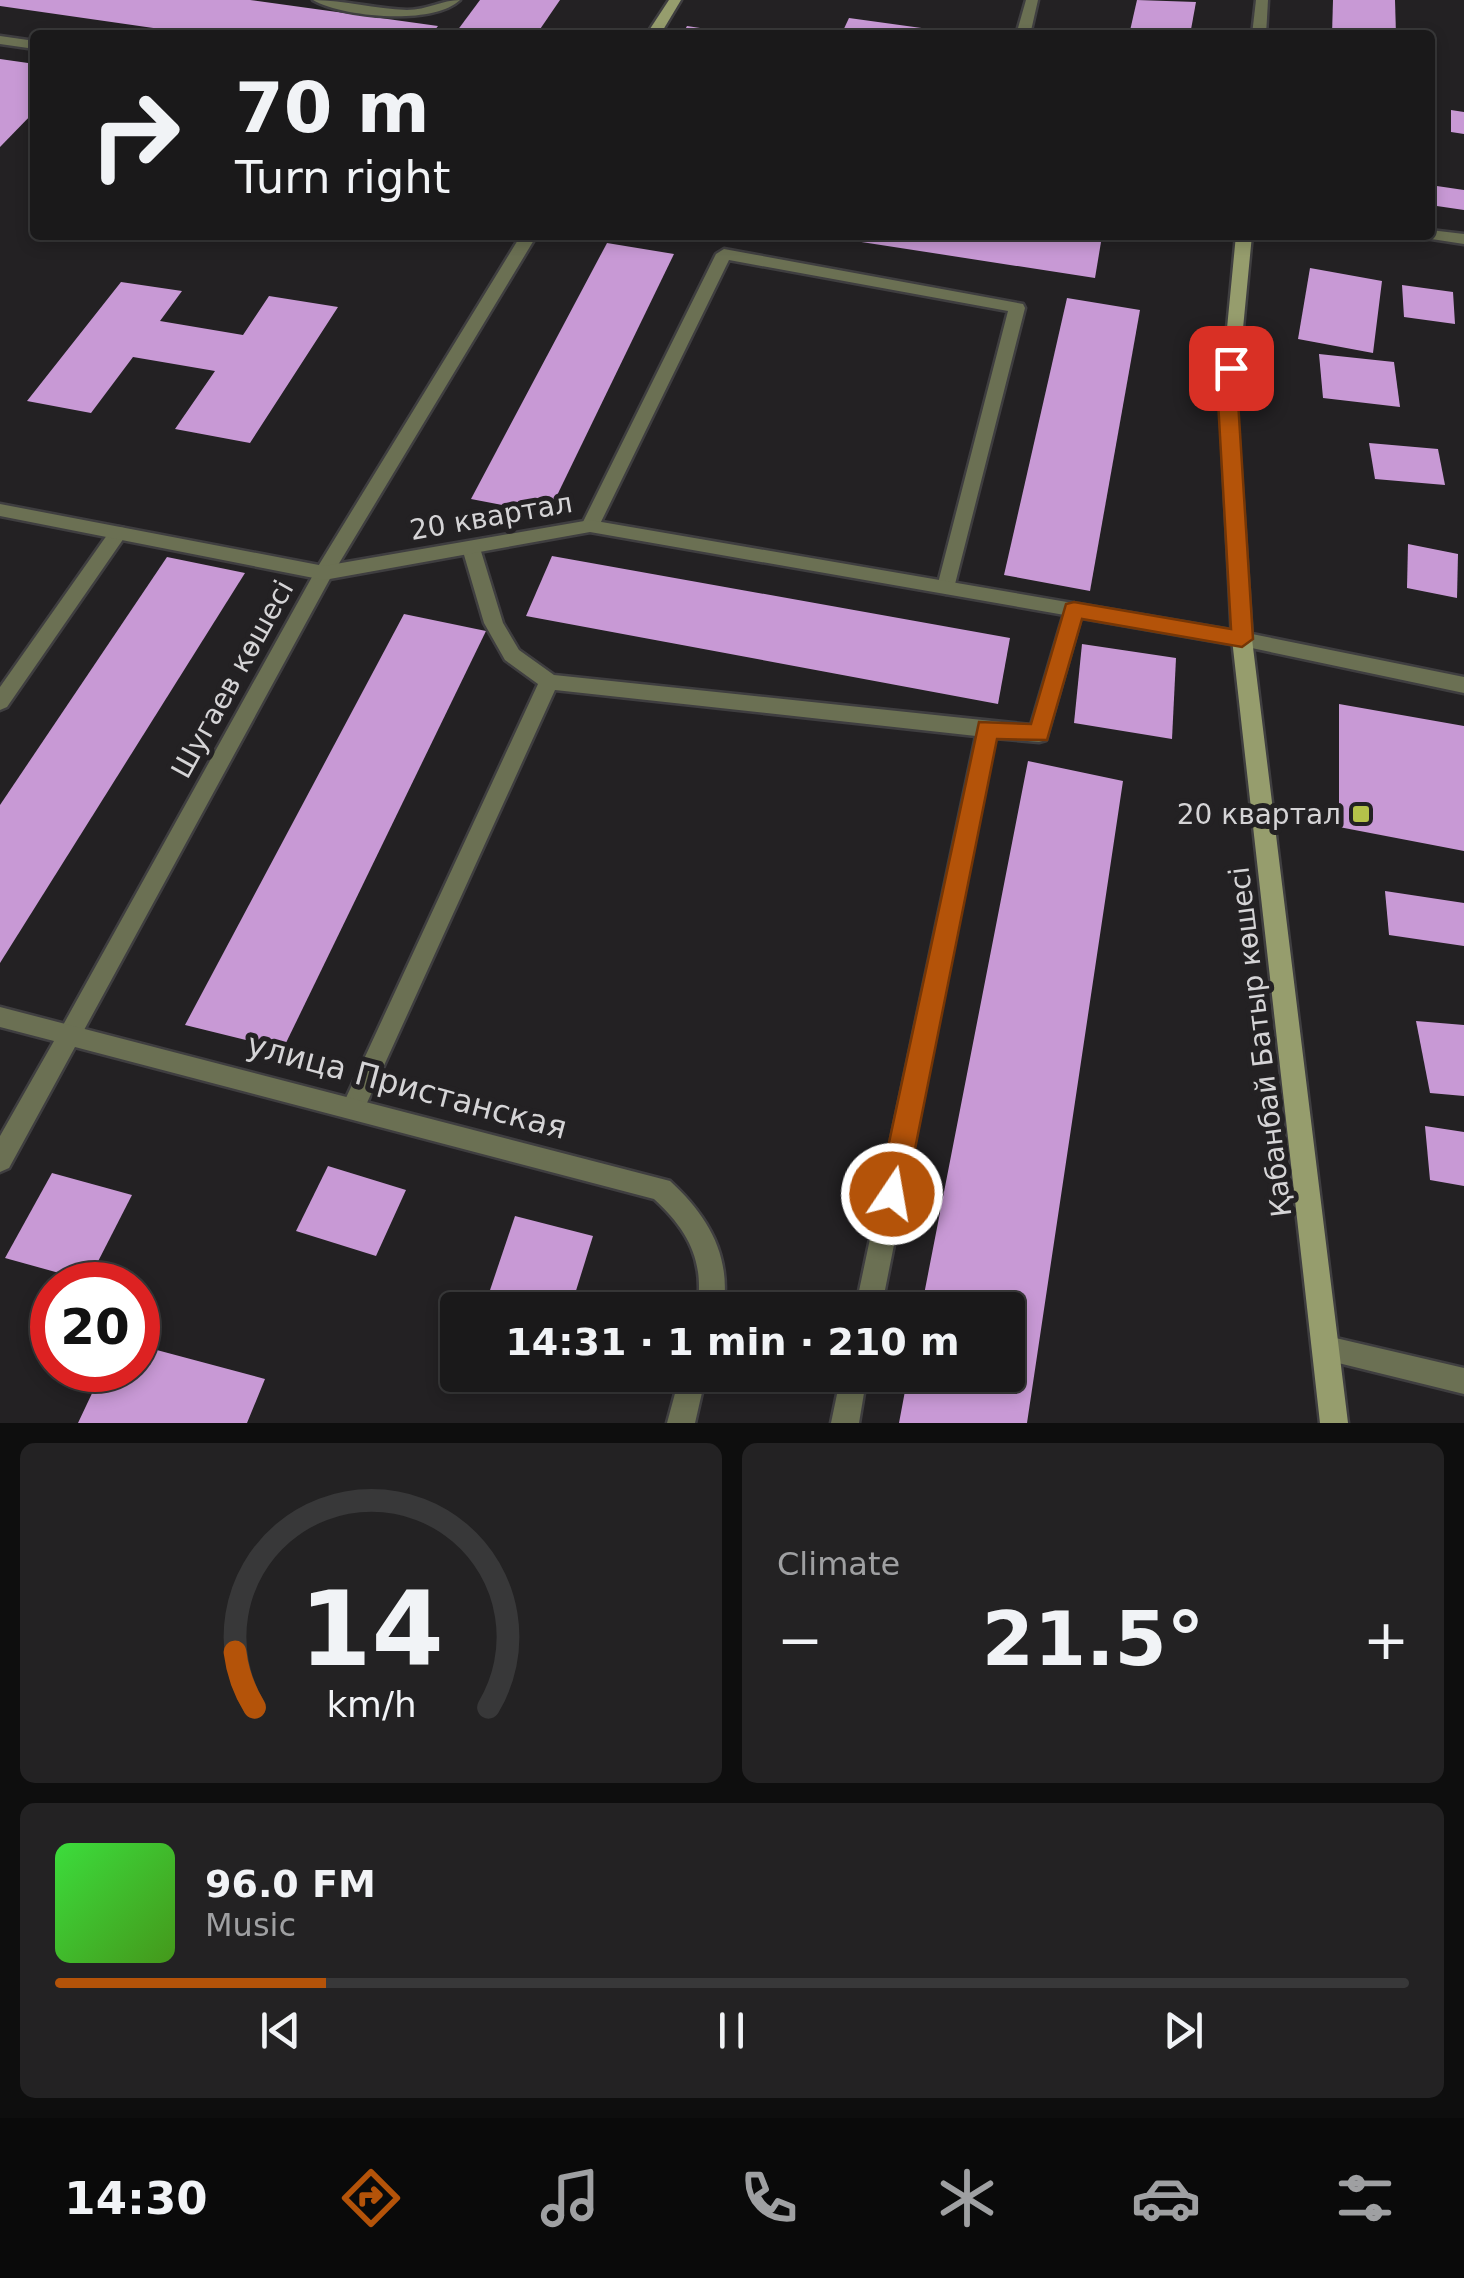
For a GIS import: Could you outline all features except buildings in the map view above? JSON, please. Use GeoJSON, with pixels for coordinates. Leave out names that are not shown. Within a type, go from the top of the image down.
{"type":"FeatureCollection","features":[{"type":"Feature","properties":{"kind":"main road"},"geometry":{"type":"LineString","coordinates":[[655,30],[675,0]]}},
{"type":"Feature","properties":{"kind":"main road","name":"Қабанбай Батыр көшесі"},"geometry":{"type":"LineString","coordinates":[[1244,240],[1228,401],[1242,639],[1334,1423]]}},
{"type":"Feature","properties":{"kind":"street"},"geometry":{"type":"LineString","coordinates":[[319,0],[434,14],[454,0]]}},
{"type":"Feature","properties":{"kind":"street"},"geometry":{"type":"LineString","coordinates":[[1024,30],[1032,0]]}},
{"type":"Feature","properties":{"kind":"street"},"geometry":{"type":"LineString","coordinates":[[1260,30],[1262,0]]}},
{"type":"Feature","properties":{"kind":"street"},"geometry":{"type":"LineString","coordinates":[[0,40],[30,44]]}},
{"type":"Feature","properties":{"kind":"street"},"geometry":{"type":"LineString","coordinates":[[1435,236],[1464,239]]}},
{"type":"Feature","properties":{"kind":"street","name":"Шугаев көшесі"},"geometry":{"type":"LineString","coordinates":[[0,1160],[324,573],[526,240]]}},
{"type":"Feature","properties":{"kind":"street"},"geometry":{"type":"LineString","coordinates":[[590,526],[724,254],[1017,308],[946,588]]}},
{"type":"Feature","properties":{"kind":"street","name":"20 квартал"},"geometry":{"type":"LineString","coordinates":[[0,510],[324,573],[590,526],[1242,639],[1464,684]]}},
{"type":"Feature","properties":{"kind":"street"},"geometry":{"type":"LineString","coordinates":[[0,702],[118,533]]}},
{"type":"Feature","properties":{"kind":"street"},"geometry":{"type":"LineString","coordinates":[[471,548],[494,623],[512,655],[549,682],[987,729],[1039,734],[1074,610]]}},
{"type":"Feature","properties":{"kind":"street"},"geometry":{"type":"LineString","coordinates":[[353,1108],[549,682]]}},
{"type":"Feature","properties":{"kind":"street"},"geometry":{"type":"LineString","coordinates":[[872,1292],[987,729]]}},
{"type":"Feature","properties":{"kind":"street","name":"улица Пристанская"},"geometry":{"type":"LineString","coordinates":[[0,1017],[661,1189],[685,1210],[709,1245],[714,1292]]}},
{"type":"Feature","properties":{"kind":"street"},"geometry":{"type":"LineString","coordinates":[[1328,1348],[1464,1381]]}},
{"type":"Feature","properties":{"kind":"street"},"geometry":{"type":"LineString","coordinates":[[680,1423],[688,1392]]}},
{"type":"Feature","properties":{"kind":"street"},"geometry":{"type":"LineString","coordinates":[[844,1423],[850,1392]]}},
{"type":"Feature","properties":{"kind":"place","name":"20 квартал"},"geometry":{"type":"Point","coordinates":[1361,814]}},
{"type":"Feature","properties":{"kind":"route"},"geometry":{"type":"LineString","coordinates":[[892,1194],[987,729],[1039,734],[1074,610],[1242,639],[1228,401],[1231,368]]}}]}
